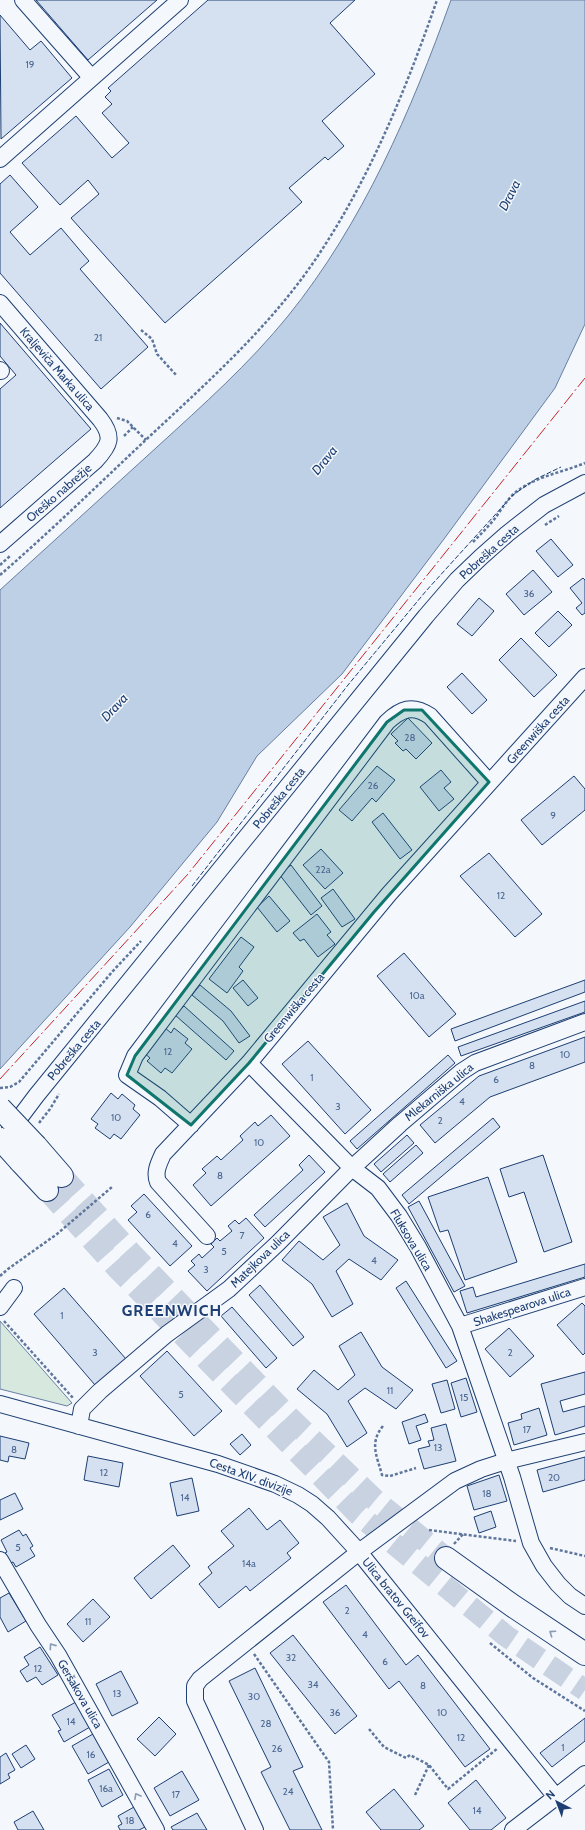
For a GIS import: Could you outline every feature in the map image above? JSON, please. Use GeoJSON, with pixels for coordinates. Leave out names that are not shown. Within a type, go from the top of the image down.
{"type":"FeatureCollection","features":[{"type":"Feature","properties":{"kind":"highway"},"geometry":{"type":"LineString","coordinates":[[0,1108],[28,1154],[54,1183]]}},
{"type":"Feature","properties":{"kind":"highway"},"geometry":{"type":"LineString","coordinates":[[2,1134],[28,1154]]}},
{"type":"Feature","properties":{"kind":"highway"},"geometry":{"type":"LineString","coordinates":[[446,1558],[513,1606],[585,1654]]}},
{"type":"Feature","properties":{"kind":"street"},"geometry":{"type":"LineString","coordinates":[[22,0],[91,77]]}},
{"type":"Feature","properties":{"kind":"street"},"geometry":{"type":"LineString","coordinates":[[0,159],[91,77],[180,0]]}},
{"type":"Feature","properties":{"kind":"street","name":"Kraljeviča Marka ulica"},"geometry":{"type":"LineString","coordinates":[[0,303],[108,432]]}},
{"type":"Feature","properties":{"kind":"street","name":"Oreško nabrežje"},"geometry":{"type":"LineString","coordinates":[[0,544],[95,461],[108,445],[108,432]]}},
{"type":"Feature","properties":{"kind":"street","name":"Pobreška cesta"},"geometry":{"type":"LineString","coordinates":[[2,1134],[36,1096],[452,586],[481,556],[544,505],[585,484]]}},
{"type":"Feature","properties":{"kind":"street","name":"Greenwiška cesta"},"geometry":{"type":"LineString","coordinates":[[207,1236],[158,1182],[156,1177],[157,1171],[163,1154],[248,1062],[389,894],[585,677]]}},
{"type":"Feature","properties":{"kind":"street"},"geometry":{"type":"LineString","coordinates":[[191,1125],[160,1098],[127,1074],[135,1056],[394,715],[404,710],[422,710],[430,716],[489,782]]}},
{"type":"Feature","properties":{"kind":"street","name":"Mlekarniška ulica"},"geometry":{"type":"LineString","coordinates":[[352,1168],[400,1124],[461,1072],[475,1063],[585,1022]]}},
{"type":"Feature","properties":{"kind":"street","name":"Fluksova ulica"},"geometry":{"type":"LineString","coordinates":[[248,1062],[352,1168],[378,1188],[399,1216],[418,1247],[460,1326],[506,1461]]}},
{"type":"Feature","properties":{"kind":"street","name":"Matejkova ulica"},"geometry":{"type":"LineString","coordinates":[[79,1426],[82,1409],[100,1391],[167,1334],[229,1289],[278,1243],[352,1168]]}},
{"type":"Feature","properties":{"kind":"street","name":"Shakespearova ulica"},"geometry":{"type":"LineString","coordinates":[[460,1326],[585,1287]]}},
{"type":"Feature","properties":{"kind":"street"},"geometry":{"type":"LineString","coordinates":[[0,1307],[14,1288]]}},
{"type":"Feature","properties":{"kind":"street","name":"Cesta XIV. divizije"},"geometry":{"type":"LineString","coordinates":[[0,1404],[218,1464],[298,1495],[328,1518],[359,1552]]}},
{"type":"Feature","properties":{"kind":"street"},"geometry":{"type":"LineString","coordinates":[[359,1552],[455,1481],[481,1469],[506,1461],[585,1442]]}},
{"type":"Feature","properties":{"kind":"street"},"geometry":{"type":"LineString","coordinates":[[506,1461],[531,1543],[544,1566],[558,1584],[570,1596],[585,1606]]}},
{"type":"Feature","properties":{"kind":"street","name":"Ulica bratov Greifov"},"geometry":{"type":"LineString","coordinates":[[255,1830],[195,1701],[195,1686],[200,1679],[359,1552],[556,1796]]}},
{"type":"Feature","properties":{"kind":"street","name":"Geršakova ulica"},"geometry":{"type":"LineString","coordinates":[[0,1560],[38,1625],[58,1655],[156,1830]]}},
{"type":"Feature","properties":{"kind":"street"},"geometry":{"type":"LineString","coordinates":[[513,1830],[585,1774]]}},
{"type":"Feature","properties":{"kind":"path"},"geometry":{"type":"LineString","coordinates":[[0,575],[195,395],[246,344],[277,309],[312,263],[347,208],[384,135],[423,39],[437,0]]}},
{"type":"Feature","properties":{"kind":"path"},"geometry":{"type":"LineString","coordinates":[[141,330],[152,339],[157,354],[177,376]]}},
{"type":"Feature","properties":{"kind":"path"},"geometry":{"type":"LineString","coordinates":[[108,432],[118,417],[126,421],[146,440]]}},
{"type":"Feature","properties":{"kind":"path"},"geometry":{"type":"LineString","coordinates":[[0,1276],[8,1268],[57,1234],[112,1187]]}},
{"type":"Feature","properties":{"kind":"path"},"geometry":{"type":"LineString","coordinates":[[0,1316],[76,1403]]}},
{"type":"Feature","properties":{"kind":"path"},"geometry":{"type":"LineString","coordinates":[[382,1426],[376,1435],[374,1442],[382,1475],[390,1476],[416,1468]]}},
{"type":"Feature","properties":{"kind":"path"},"geometry":{"type":"LineString","coordinates":[[429,1530],[463,1534]]}},
{"type":"Feature","properties":{"kind":"path"},"geometry":{"type":"LineString","coordinates":[[246,1642],[329,1762],[333,1830]]}},
{"type":"Feature","properties":{"kind":"path"},"geometry":{"type":"LineString","coordinates":[[490,1642],[533,1678],[585,1711]]}},
{"type":"Feature","properties":{"kind":"path"},"geometry":{"type":"LineString","coordinates":[[369,1729],[384,1747],[406,1758],[410,1755],[428,1765],[448,1789],[509,1739]]}},
{"type":"Feature","properties":{"kind":"path"},"geometry":{"type":"LineString","coordinates":[[415,1795],[428,1765]]}},
{"type":"Feature","properties":{"kind":"highlighted area"},"geometry":{"type":"Polygon","coordinates":[[[404,710],[422,710],[489,782],[374,912],[249,1063],[191,1125],[127,1075],[135,1056],[387,722],[404,710]]]}},
{"type":"Feature","properties":{"kind":"shaded area"},"geometry":{"type":"Polygon","coordinates":[[[0,1321],[72,1403],[67,1406],[0,1389],[0,1321]]]}},
{"type":"Feature","properties":{"kind":"water","name":"Drava"},"geometry":{"type":"Polygon","coordinates":[[[451,0],[585,0],[585,324],[555,388],[342,674],[257,756],[217,822],[130,927],[0,1069],[0,590],[208,400],[258,351],[288,316],[315,280],[339,243],[383,165],[402,124],[436,42],[451,0]]]}},
{"type":"Feature","properties":{"kind":"building"},"geometry":{"type":"Polygon","coordinates":[[[36,0],[157,0],[88,60],[36,0]]]}},
{"type":"Feature","properties":{"kind":"building"},"geometry":{"type":"Polygon","coordinates":[[[208,0],[355,0],[330,23],[375,74],[322,121],[344,146],[328,160],[325,157],[289,188],[302,202],[165,323],[71,218],[99,194],[88,180],[60,205],[22,163],[76,116],[112,158],[129,143],[102,113],[112,104],[105,97],[111,91],[108,88],[208,0]]]}},
{"type":"Feature","properties":{"kind":"building"},"geometry":{"type":"Polygon","coordinates":[[[0,15],[30,50],[41,41],[72,78],[1,139],[0,15]]]}},
{"type":"Feature","properties":{"kind":"building"},"geometry":{"type":"Polygon","coordinates":[[[10,175],[38,207],[10,232],[30,255],[61,228],[89,261],[80,269],[148,347],[101,389],[0,273],[0,184],[10,175]]]}},
{"type":"Feature","properties":{"kind":"building"},"geometry":{"type":"Polygon","coordinates":[[[0,323],[91,429],[0,508],[0,389],[16,375],[0,356],[0,323]]]}},
{"type":"Feature","properties":{"kind":"building"},"geometry":{"type":"Polygon","coordinates":[[[551,539],[573,565],[558,577],[536,551],[551,539]]]}},
{"type":"Feature","properties":{"kind":"building"},"geometry":{"type":"Polygon","coordinates":[[[533,570],[552,592],[524,615],[506,594],[533,570]]]}},
{"type":"Feature","properties":{"kind":"building"},"geometry":{"type":"Polygon","coordinates":[[[583,578],[585,580],[585,613],[582,615],[576,608],[582,603],[570,588],[583,578]]]}},
{"type":"Feature","properties":{"kind":"building"},"geometry":{"type":"Polygon","coordinates":[[[479,598],[494,611],[472,636],[457,624],[479,598]]]}},
{"type":"Feature","properties":{"kind":"building"},"geometry":{"type":"Polygon","coordinates":[[[558,611],[572,625],[549,647],[535,633],[558,611]]]}},
{"type":"Feature","properties":{"kind":"building"},"geometry":{"type":"Polygon","coordinates":[[[521,638],[557,675],[534,697],[499,660],[521,638]]]}},
{"type":"Feature","properties":{"kind":"building"},"geometry":{"type":"Polygon","coordinates":[[[462,673],[487,700],[472,714],[447,687],[462,673]]]}},
{"type":"Feature","properties":{"kind":"building"},"geometry":{"type":"Polygon","coordinates":[[[408,718],[432,743],[416,759],[406,749],[403,751],[395,743],[398,741],[391,734],[408,718]]]}},
{"type":"Feature","properties":{"kind":"building"},"geometry":{"type":"Polygon","coordinates":[[[377,766],[395,780],[376,802],[372,798],[352,821],[339,810],[377,766]]]}},
{"type":"Feature","properties":{"kind":"building"},"geometry":{"type":"Polygon","coordinates":[[[441,770],[451,782],[444,788],[454,799],[439,811],[420,787],[441,770]]]}},
{"type":"Feature","properties":{"kind":"building"},"geometry":{"type":"Polygon","coordinates":[[[574,776],[585,789],[585,810],[542,845],[521,820],[574,776]]]}},
{"type":"Feature","properties":{"kind":"building"},"geometry":{"type":"Polygon","coordinates":[[[383,813],[412,850],[400,859],[372,822],[383,813]]]}},
{"type":"Feature","properties":{"kind":"building"},"geometry":{"type":"Polygon","coordinates":[[[321,849],[343,873],[325,889],[303,865],[321,849]]]}},
{"type":"Feature","properties":{"kind":"building"},"geometry":{"type":"Polygon","coordinates":[[[489,853],[542,914],[515,937],[460,876],[489,853]]]}},
{"type":"Feature","properties":{"kind":"building"},"geometry":{"type":"Polygon","coordinates":[[[291,865],[322,906],[311,915],[279,874],[291,865]]]}},
{"type":"Feature","properties":{"kind":"building"},"geometry":{"type":"Polygon","coordinates":[[[333,889],[355,919],[342,927],[321,898],[333,889]]]}},
{"type":"Feature","properties":{"kind":"building"},"geometry":{"type":"Polygon","coordinates":[[[269,896],[290,921],[277,932],[257,907],[269,896]]]}},
{"type":"Feature","properties":{"kind":"building"},"geometry":{"type":"Polygon","coordinates":[[[317,914],[331,932],[327,935],[335,944],[318,957],[304,939],[300,941],[293,933],[317,914]]]}},
{"type":"Feature","properties":{"kind":"building"},"geometry":{"type":"Polygon","coordinates":[[[241,937],[254,947],[239,967],[243,971],[227,993],[209,979],[241,937]]]}},
{"type":"Feature","properties":{"kind":"building"},"geometry":{"type":"Polygon","coordinates":[[[404,953],[456,1014],[429,1037],[377,976],[404,953]]]}},
{"type":"Feature","properties":{"kind":"building"},"geometry":{"type":"Polygon","coordinates":[[[243,980],[258,998],[248,1006],[233,988],[243,980]]]}},
{"type":"Feature","properties":{"kind":"building"},"geometry":{"type":"Polygon","coordinates":[[[585,980],[585,992],[455,1041],[451,1029],[585,980]]]}},
{"type":"Feature","properties":{"kind":"building"},"geometry":{"type":"Polygon","coordinates":[[[200,985],[231,1011],[250,1036],[239,1043],[223,1021],[192,995],[200,985]]]}},
{"type":"Feature","properties":{"kind":"building"},"geometry":{"type":"Polygon","coordinates":[[[585,1001],[585,1012],[461,1056],[458,1047],[585,1001]]]}},
{"type":"Feature","properties":{"kind":"building"},"geometry":{"type":"Polygon","coordinates":[[[184,1006],[234,1051],[226,1060],[175,1015],[184,1006]]]}},
{"type":"Feature","properties":{"kind":"building"},"geometry":{"type":"Polygon","coordinates":[[[164,1027],[171,1033],[174,1028],[188,1039],[185,1043],[192,1049],[172,1073],[165,1068],[161,1073],[147,1061],[150,1058],[143,1052],[164,1027]]]}},
{"type":"Feature","properties":{"kind":"building"},"geometry":{"type":"Polygon","coordinates":[[[585,1037],[585,1062],[490,1097],[435,1143],[420,1125],[479,1076],[585,1037]]]}},
{"type":"Feature","properties":{"kind":"building"},"geometry":{"type":"Polygon","coordinates":[[[308,1041],[371,1110],[345,1134],[282,1064],[308,1041]]]}},
{"type":"Feature","properties":{"kind":"building"},"geometry":{"type":"Polygon","coordinates":[[[448,1055],[455,1063],[357,1149],[350,1141],[448,1055]]]}},
{"type":"Feature","properties":{"kind":"building"},"geometry":{"type":"Polygon","coordinates":[[[111,1093],[118,1099],[122,1094],[135,1105],[133,1109],[140,1115],[121,1139],[114,1134],[110,1139],[95,1128],[98,1124],[91,1119],[111,1093]]]}},
{"type":"Feature","properties":{"kind":"building"},"geometry":{"type":"Polygon","coordinates":[[[271,1115],[290,1136],[211,1206],[193,1185],[206,1173],[202,1169],[217,1156],[221,1160],[243,1140],[240,1136],[255,1122],[258,1126],[271,1115]]]}},
{"type":"Feature","properties":{"kind":"building"},"geometry":{"type":"Polygon","coordinates":[[[493,1118],[500,1127],[409,1204],[402,1195],[493,1118]]]}},
{"type":"Feature","properties":{"kind":"building"},"geometry":{"type":"Polygon","coordinates":[[[407,1135],[414,1143],[381,1172],[374,1164],[407,1135]]]}},
{"type":"Feature","properties":{"kind":"building"},"geometry":{"type":"Polygon","coordinates":[[[416,1145],[423,1153],[390,1182],[383,1174],[416,1145]]]}},
{"type":"Feature","properties":{"kind":"building"},"geometry":{"type":"Polygon","coordinates":[[[309,1155],[325,1172],[265,1227],[254,1215],[303,1170],[299,1165],[309,1155]]]}},
{"type":"Feature","properties":{"kind":"building"},"geometry":{"type":"Polygon","coordinates":[[[543,1155],[572,1242],[544,1252],[524,1192],[509,1197],[500,1169],[543,1155]]]}},
{"type":"Feature","properties":{"kind":"building"},"geometry":{"type":"Polygon","coordinates":[[[488,1177],[517,1262],[465,1280],[448,1230],[440,1232],[428,1197],[488,1177]]]}},
{"type":"Feature","properties":{"kind":"building"},"geometry":{"type":"Polygon","coordinates":[[[144,1194],[192,1246],[170,1266],[128,1220],[137,1212],[131,1206],[144,1194]]]}},
{"type":"Feature","properties":{"kind":"building"},"geometry":{"type":"Polygon","coordinates":[[[419,1201],[465,1286],[454,1292],[408,1207],[419,1201]]]}},
{"type":"Feature","properties":{"kind":"building"},"geometry":{"type":"Polygon","coordinates":[[[347,1203],[364,1236],[398,1260],[381,1280],[349,1259],[336,1271],[353,1304],[332,1317],[312,1284],[282,1260],[299,1241],[323,1260],[340,1245],[323,1217],[347,1203]]]}},
{"type":"Feature","properties":{"kind":"building"},"geometry":{"type":"Polygon","coordinates":[[[246,1218],[264,1238],[207,1291],[188,1271],[195,1265],[191,1261],[199,1254],[202,1258],[214,1247],[211,1244],[217,1238],[220,1241],[232,1231],[228,1226],[235,1220],[239,1224],[246,1218]]]}},
{"type":"Feature","properties":{"kind":"building"},"geometry":{"type":"Polygon","coordinates":[[[585,1264],[585,1277],[467,1313],[460,1291],[473,1287],[476,1297],[585,1264]]]}},
{"type":"Feature","properties":{"kind":"building"},"geometry":{"type":"Polygon","coordinates":[[[406,1281],[457,1361],[446,1368],[396,1288],[406,1281]]]}},
{"type":"Feature","properties":{"kind":"building"},"geometry":{"type":"Polygon","coordinates":[[[260,1285],[304,1337],[293,1346],[249,1295],[260,1285]]]}},
{"type":"Feature","properties":{"kind":"building"},"geometry":{"type":"Polygon","coordinates":[[[64,1288],[126,1359],[95,1385],[34,1314],[64,1288]]]}},
{"type":"Feature","properties":{"kind":"building"},"geometry":{"type":"Polygon","coordinates":[[[582,1303],[585,1306],[585,1353],[583,1355],[557,1325],[582,1303]]]}},
{"type":"Feature","properties":{"kind":"building"},"geometry":{"type":"Polygon","coordinates":[[[232,1307],[277,1358],[266,1368],[221,1316],[232,1307]]]}},
{"type":"Feature","properties":{"kind":"building"},"geometry":{"type":"Polygon","coordinates":[[[509,1328],[534,1356],[510,1377],[485,1349],[509,1328]]]}},
{"type":"Feature","properties":{"kind":"building"},"geometry":{"type":"Polygon","coordinates":[[[361,1332],[382,1367],[413,1390],[396,1409],[365,1388],[348,1401],[367,1433],[347,1447],[327,1414],[297,1389],[314,1370],[338,1390],[355,1375],[339,1346],[361,1332]]]}},
{"type":"Feature","properties":{"kind":"building"},"geometry":{"type":"Polygon","coordinates":[[[167,1351],[222,1411],[194,1436],[140,1376],[167,1351]]]}},
{"type":"Feature","properties":{"kind":"building"},"geometry":{"type":"Polygon","coordinates":[[[585,1372],[585,1394],[560,1401],[563,1412],[585,1406],[585,1426],[555,1435],[541,1384],[585,1372]]]}},
{"type":"Feature","properties":{"kind":"building"},"geometry":{"type":"Polygon","coordinates":[[[466,1378],[477,1412],[461,1417],[451,1383],[466,1378]]]}},
{"type":"Feature","properties":{"kind":"building"},"geometry":{"type":"Polygon","coordinates":[[[447,1380],[455,1409],[441,1413],[432,1384],[447,1380]]]}},
{"type":"Feature","properties":{"kind":"building"},"geometry":{"type":"Polygon","coordinates":[[[539,1408],[547,1435],[514,1445],[508,1423],[522,1419],[521,1414],[539,1408]]]}},
{"type":"Feature","properties":{"kind":"building"},"geometry":{"type":"Polygon","coordinates":[[[425,1414],[428,1422],[416,1426],[421,1440],[409,1444],[402,1422],[425,1414]]]}},
{"type":"Feature","properties":{"kind":"building"},"geometry":{"type":"Polygon","coordinates":[[[446,1424],[456,1461],[424,1469],[418,1449],[430,1446],[428,1441],[434,1440],[431,1428],[446,1424]]]}},
{"type":"Feature","properties":{"kind":"building"},"geometry":{"type":"Polygon","coordinates":[[[242,1434],[251,1445],[240,1455],[230,1444],[242,1434]]]}},
{"type":"Feature","properties":{"kind":"building"},"geometry":{"type":"Polygon","coordinates":[[[0,1436],[29,1443],[25,1459],[9,1456],[8,1462],[0,1460],[0,1436]]]}},
{"type":"Feature","properties":{"kind":"building"},"geometry":{"type":"Polygon","coordinates":[[[88,1456],[123,1463],[119,1487],[84,1480],[88,1456]]]}},
{"type":"Feature","properties":{"kind":"building"},"geometry":{"type":"Polygon","coordinates":[[[585,1457],[585,1480],[543,1492],[537,1470],[585,1457]]]}},
{"type":"Feature","properties":{"kind":"building"},"geometry":{"type":"Polygon","coordinates":[[[499,1475],[507,1501],[474,1510],[467,1486],[499,1475]]]}},
{"type":"Feature","properties":{"kind":"building"},"geometry":{"type":"Polygon","coordinates":[[[192,1478],[199,1511],[177,1516],[170,1483],[192,1478]]]}},
{"type":"Feature","properties":{"kind":"building"},"geometry":{"type":"Polygon","coordinates":[[[15,1493],[23,1509],[0,1520],[0,1500],[15,1493]]]}},
{"type":"Feature","properties":{"kind":"building"},"geometry":{"type":"Polygon","coordinates":[[[249,1508],[267,1530],[280,1520],[299,1543],[287,1553],[291,1558],[250,1591],[246,1586],[219,1608],[199,1584],[212,1573],[208,1567],[234,1546],[221,1531],[249,1508]]]}},
{"type":"Feature","properties":{"kind":"building"},"geometry":{"type":"Polygon","coordinates":[[[491,1511],[496,1527],[479,1533],[474,1517],[491,1511]]]}},
{"type":"Feature","properties":{"kind":"building"},"geometry":{"type":"Polygon","coordinates":[[[19,1530],[23,1536],[26,1534],[33,1546],[30,1548],[35,1556],[16,1567],[13,1562],[11,1563],[5,1553],[7,1552],[1,1540],[19,1530]]]}},
{"type":"Feature","properties":{"kind":"building"},"geometry":{"type":"Polygon","coordinates":[[[173,1545],[190,1566],[151,1599],[134,1578],[173,1545]]]}},
{"type":"Feature","properties":{"kind":"building"},"geometry":{"type":"Polygon","coordinates":[[[346,1585],[406,1665],[418,1655],[490,1749],[465,1767],[399,1681],[389,1689],[323,1602],[346,1585]]]}},
{"type":"Feature","properties":{"kind":"building"},"geometry":{"type":"Polygon","coordinates":[[[9,1593],[26,1621],[8,1632],[0,1617],[0,1598],[9,1593]]]}},
{"type":"Feature","properties":{"kind":"building"},"geometry":{"type":"Polygon","coordinates":[[[93,1599],[110,1617],[83,1642],[67,1624],[93,1599]]]}},
{"type":"Feature","properties":{"kind":"building"},"geometry":{"type":"Polygon","coordinates":[[[293,1635],[357,1716],[335,1734],[270,1653],[293,1635]]]}},
{"type":"Feature","properties":{"kind":"building"},"geometry":{"type":"Polygon","coordinates":[[[40,1647],[58,1675],[42,1685],[36,1677],[27,1682],[20,1671],[29,1665],[24,1657],[40,1647]]]}},
{"type":"Feature","properties":{"kind":"building"},"geometry":{"type":"Polygon","coordinates":[[[255,1668],[303,1767],[293,1771],[322,1830],[290,1830],[261,1772],[271,1767],[229,1681],[255,1668]]]}},
{"type":"Feature","properties":{"kind":"building"},"geometry":{"type":"Polygon","coordinates":[[[121,1671],[138,1703],[112,1716],[96,1684],[121,1671]]]}},
{"type":"Feature","properties":{"kind":"building"},"geometry":{"type":"Polygon","coordinates":[[[76,1702],[90,1727],[64,1742],[58,1731],[61,1730],[52,1715],[76,1702]]]}},
{"type":"Feature","properties":{"kind":"building"},"geometry":{"type":"Polygon","coordinates":[[[159,1717],[176,1734],[155,1756],[137,1739],[159,1717]]]}},
{"type":"Feature","properties":{"kind":"building"},"geometry":{"type":"Polygon","coordinates":[[[585,1718],[585,1741],[552,1767],[540,1753],[585,1718]]]}},
{"type":"Feature","properties":{"kind":"building"},"geometry":{"type":"Polygon","coordinates":[[[93,1734],[109,1762],[88,1774],[72,1746],[93,1734]]]}},
{"type":"Feature","properties":{"kind":"building"},"geometry":{"type":"Polygon","coordinates":[[[26,1745],[35,1759],[21,1768],[12,1754],[26,1745]]]}},
{"type":"Feature","properties":{"kind":"building"},"geometry":{"type":"Polygon","coordinates":[[[6,1753],[15,1770],[8,1774],[10,1778],[0,1784],[0,1757],[6,1753]]]}},
{"type":"Feature","properties":{"kind":"building"},"geometry":{"type":"Polygon","coordinates":[[[109,1769],[123,1795],[102,1807],[88,1780],[109,1769]]]}},
{"type":"Feature","properties":{"kind":"building"},"geometry":{"type":"Polygon","coordinates":[[[182,1771],[199,1800],[170,1816],[154,1788],[182,1771]]]}},
{"type":"Feature","properties":{"kind":"building"},"geometry":{"type":"Polygon","coordinates":[[[476,1780],[506,1818],[491,1830],[470,1830],[448,1803],[476,1780]]]}},
{"type":"Feature","properties":{"kind":"building"},"geometry":{"type":"Polygon","coordinates":[[[394,1789],[424,1826],[419,1830],[381,1830],[366,1812],[394,1789]]]}},
{"type":"Feature","properties":{"kind":"building"},"geometry":{"type":"Polygon","coordinates":[[[134,1807],[145,1827],[139,1830],[120,1830],[118,1826],[122,1824],[118,1816],[134,1807]]]}},
{"type":"Feature","properties":{"kind":"building"},"geometry":{"type":"Polygon","coordinates":[[[33,1811],[44,1830],[18,1830],[14,1822],[33,1811]]]}},
{"type":"Feature","properties":{"kind":"building"},"geometry":{"type":"Polygon","coordinates":[[[197,1813],[207,1830],[173,1830],[171,1827],[197,1813]]]}},
{"type":"Feature","properties":{"kind":"tunnel"},"geometry":{"type":"LineString","coordinates":[[62,1176],[133,1255],[290,1418],[375,1500],[446,1558]]}},
{"type":"Feature","properties":{"kind":"tunnel"},"geometry":{"type":"LineString","coordinates":[[47,1190],[117,1268],[359,1515],[506,1636],[585,1690]]}},
{"type":"Feature","properties":{"kind":"fence"},"geometry":{"type":"LineString","coordinates":[[192,886],[348,685],[426,591],[513,495],[536,479],[561,467]]}},
{"type":"Feature","properties":{"kind":"power"},"geometry":{"type":"LineString","coordinates":[[0,1079],[188,874],[585,378]]}},
{"type":"Feature","properties":{"kind":"district","name":"GREENWICH"},"geometry":{"type":"Point","coordinates":[172,1310]}}]}
